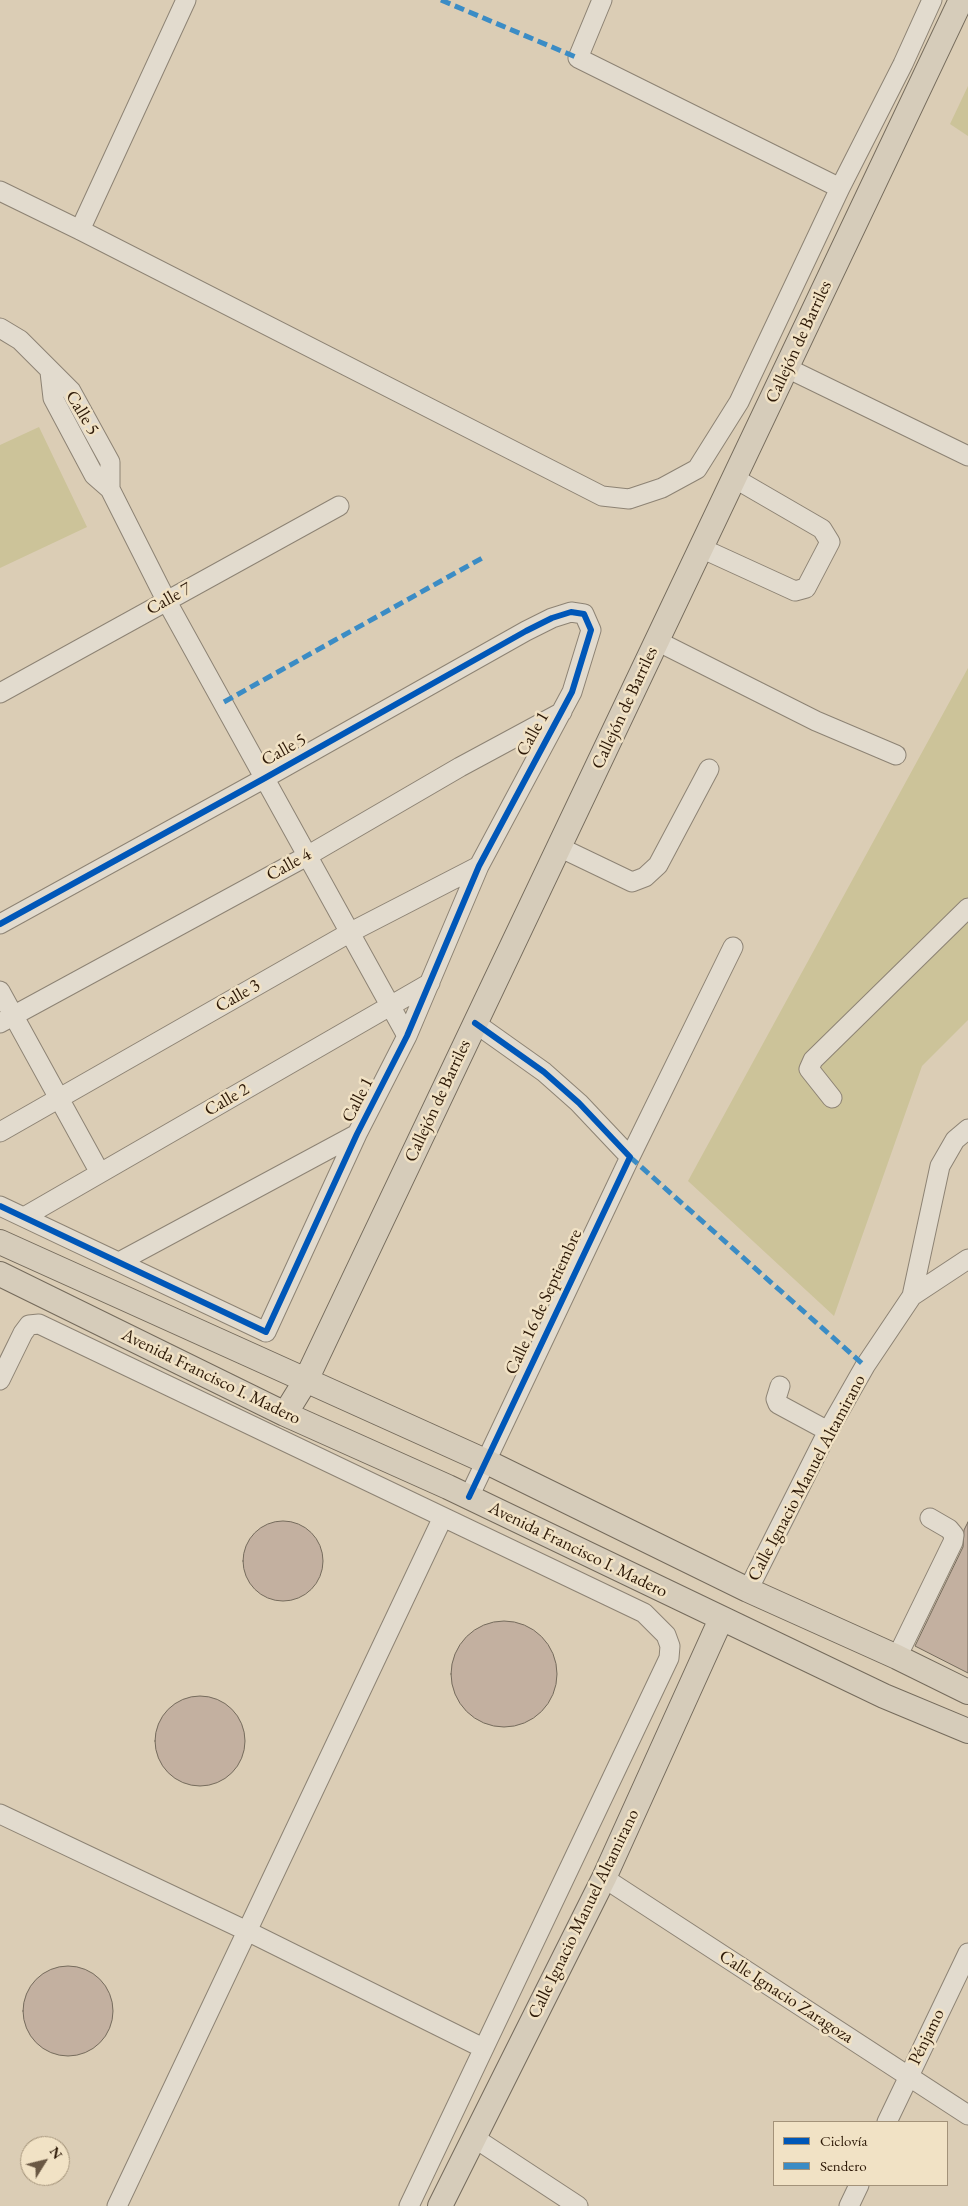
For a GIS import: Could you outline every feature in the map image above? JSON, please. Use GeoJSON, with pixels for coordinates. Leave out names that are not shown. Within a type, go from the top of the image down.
{"type":"FeatureCollection","features":[{"type":"Feature","properties":{"kind":"main road","name":"Callejón de Barriles"},"geometry":{"type":"LineString","coordinates":[[285,1414],[306,1380],[961,0]]}},
{"type":"Feature","properties":{"kind":"main road","name":"Avenida Francisco I. Madero"},"geometry":{"type":"LineString","coordinates":[[0,1242],[485,1461],[748,1590],[897,1657],[968,1692]]}},
{"type":"Feature","properties":{"kind":"main road","name":"Avenida Francisco I. Madero"},"geometry":{"type":"LineString","coordinates":[[0,1274],[285,1414],[469,1497],[884,1696],[968,1731]]}},
{"type":"Feature","properties":{"kind":"main road","name":"Calle Ignacio Manuel Altamirano"},"geometry":{"type":"LineString","coordinates":[[440,2206],[604,1878],[721,1619]]}},
{"type":"Feature","properties":{"kind":"street"},"geometry":{"type":"LineString","coordinates":[[80,230],[186,0]]}},
{"type":"Feature","properties":{"kind":"street"},"geometry":{"type":"LineString","coordinates":[[602,0],[578,58],[840,188]]}},
{"type":"Feature","properties":{"kind":"street"},"geometry":{"type":"LineString","coordinates":[[0,191],[602,496],[629,499],[662,488],[698,469],[739,402],[840,188],[903,64],[932,0]]}},
{"type":"Feature","properties":{"kind":"street","name":"Calle 5"},"geometry":{"type":"LineString","coordinates":[[0,328],[20,340],[50,372],[53,398],[94,475],[110,488],[166,600],[407,1036]]}},
{"type":"Feature","properties":{"kind":"street"},"geometry":{"type":"LineString","coordinates":[[787,368],[968,456]]}},
{"type":"Feature","properties":{"kind":"street"},"geometry":{"type":"LineString","coordinates":[[701,548],[795,591],[806,588],[830,542],[822,529],[734,478]]}},
{"type":"Feature","properties":{"kind":"street","name":"Calle 7"},"geometry":{"type":"LineString","coordinates":[[0,693],[339,506]]}},
{"type":"Feature","properties":{"kind":"street","name":"Calle 5"},"geometry":{"type":"LineString","coordinates":[[0,924],[526,631],[552,618],[571,612],[584,614]]}},
{"type":"Feature","properties":{"kind":"street","name":"Calle 1"},"geometry":{"type":"LineString","coordinates":[[0,1206],[266,1332],[357,1134],[407,1036],[478,866],[572,692],[592,630],[584,614]]}},
{"type":"Feature","properties":{"kind":"street"},"geometry":{"type":"LineString","coordinates":[[657,641],[816,721],[896,755]]}},
{"type":"Feature","properties":{"kind":"street","name":"Calle 4"},"geometry":{"type":"LineString","coordinates":[[7,1020],[307,856],[460,767],[562,712]]}},
{"type":"Feature","properties":{"kind":"street"},"geometry":{"type":"LineString","coordinates":[[559,847],[632,882],[645,877],[658,865],[709,769]]}},
{"type":"Feature","properties":{"kind":"street","name":"Calle 3"},"geometry":{"type":"LineString","coordinates":[[0,1132],[349,933],[478,866]]}},
{"type":"Feature","properties":{"kind":"street"},"geometry":{"type":"LineString","coordinates":[[832,1098],[809,1069],[813,1060],[968,908]]}},
{"type":"Feature","properties":{"kind":"street","name":"Calle 16 de Septiembre"},"geometry":{"type":"LineString","coordinates":[[469,1497],[630,1157],[733,947]]}},
{"type":"Feature","properties":{"kind":"street","name":"Calle 2"},"geometry":{"type":"LineString","coordinates":[[24,1217],[430,983]]}},
{"type":"Feature","properties":{"kind":"street"},"geometry":{"type":"LineString","coordinates":[[0,991],[7,1020],[58,1098],[100,1173]]}},
{"type":"Feature","properties":{"kind":"street"},"geometry":{"type":"LineString","coordinates":[[475,1023],[544,1072],[579,1103],[630,1157]]}},
{"type":"Feature","properties":{"kind":"street"},"geometry":{"type":"LineString","coordinates":[[912,1296],[940,1166],[955,1140],[968,1128]]}},
{"type":"Feature","properties":{"kind":"street"},"geometry":{"type":"LineString","coordinates":[[120,1262],[357,1134]]}},
{"type":"Feature","properties":{"kind":"street"},"geometry":{"type":"LineString","coordinates":[[912,1296],[968,1259]]}},
{"type":"Feature","properties":{"kind":"street","name":"Calle Ignacio Manuel Altamirano"},"geometry":{"type":"LineString","coordinates":[[748,1590],[828,1431],[866,1366],[912,1296]]}},
{"type":"Feature","properties":{"kind":"street"},"geometry":{"type":"LineString","coordinates":[[0,1380],[23,1333],[29,1325],[39,1324],[644,1613],[666,1635],[670,1646],[668,1658],[409,2206]]}},
{"type":"Feature","properties":{"kind":"street"},"geometry":{"type":"LineString","coordinates":[[780,1386],[776,1399],[778,1404],[828,1431]]}},
{"type":"Feature","properties":{"kind":"street"},"geometry":{"type":"LineString","coordinates":[[117,2206],[443,1517]]}},
{"type":"Feature","properties":{"kind":"street"},"geometry":{"type":"LineString","coordinates":[[897,1657],[953,1542],[954,1535],[949,1529],[930,1518]]}},
{"type":"Feature","properties":{"kind":"street"},"geometry":{"type":"LineString","coordinates":[[0,1814],[247,1931],[483,2048]]}},
{"type":"Feature","properties":{"kind":"street","name":"Calle Ignacio Zaragoza"},"geometry":{"type":"LineString","coordinates":[[604,1878],[968,2115]]}},
{"type":"Feature","properties":{"kind":"street","name":"Pénjamo"},"geometry":{"type":"LineString","coordinates":[[887,2121],[968,1953]]}},
{"type":"Feature","properties":{"kind":"street"},"geometry":{"type":"LineString","coordinates":[[473,2137],[578,2206]]}},
{"type":"Feature","properties":{"kind":"street"},"geometry":{"type":"LineString","coordinates":[[849,2206],[859,2186]]}},
{"type":"Feature","properties":{"kind":"shaded area"},"geometry":{"type":"Polygon","coordinates":[[[968,86],[968,136],[950,124],[968,86]]]}},
{"type":"Feature","properties":{"kind":"shaded area"},"geometry":{"type":"Polygon","coordinates":[[[39,427],[87,527],[0,568],[0,445],[39,427]]]}},
{"type":"Feature","properties":{"kind":"shaded area"},"geometry":{"type":"Polygon","coordinates":[[[968,668],[968,1020],[922,1066],[834,1316],[688,1181],[968,668]]]}},
{"type":"Feature","properties":{"kind":"building"},"geometry":{"type":"Polygon","coordinates":[[[283,1521],[298,1524],[311,1533],[320,1546],[323,1561],[320,1576],[311,1589],[298,1598],[283,1601],[268,1598],[255,1589],[246,1576],[243,1561],[246,1546],[255,1533],[268,1524],[283,1521]]]}},
{"type":"Feature","properties":{"kind":"building"},"geometry":{"type":"Polygon","coordinates":[[[968,1522],[968,1673],[915,1646],[963,1547],[964,1530],[968,1522]]]}},
{"type":"Feature","properties":{"kind":"building"},"geometry":{"type":"Polygon","coordinates":[[[504,1621],[524,1625],[541,1637],[553,1654],[557,1674],[553,1694],[541,1711],[524,1723],[504,1727],[484,1723],[467,1711],[455,1694],[451,1674],[455,1654],[467,1637],[484,1625],[504,1621]]]}},
{"type":"Feature","properties":{"kind":"building"},"geometry":{"type":"Polygon","coordinates":[[[200,1696],[217,1700],[232,1709],[241,1724],[245,1741],[241,1758],[232,1773],[217,1782],[200,1786],[183,1782],[168,1773],[159,1758],[155,1741],[159,1724],[168,1709],[183,1700],[200,1696]]]}},
{"type":"Feature","properties":{"kind":"building"},"geometry":{"type":"Polygon","coordinates":[[[68,1966],[85,1970],[100,1979],[109,1994],[113,2011],[109,2028],[100,2043],[85,2052],[68,2056],[51,2052],[36,2043],[27,2028],[23,2011],[27,1994],[36,1979],[51,1970],[68,1966]]]}},
{"type":"Feature","properties":{"kind":"marked path"},"geometry":{"type":"LineString","coordinates":[[441,0],[578,58]]}},
{"type":"Feature","properties":{"kind":"marked path"},"geometry":{"type":"LineString","coordinates":[[224,702],[484,557]]}},
{"type":"Feature","properties":{"kind":"marked path"},"geometry":{"type":"LineString","coordinates":[[630,1157],[865,1366]]}},
{"type":"Feature","properties":{"kind":"cycle path"},"geometry":{"type":"LineString","coordinates":[[0,924],[526,631],[552,618],[571,612],[584,614],[591,630],[572,692],[479,866],[407,1036],[357,1134],[266,1332],[0,1206]]}},
{"type":"Feature","properties":{"kind":"cycle path"},"geometry":{"type":"LineString","coordinates":[[469,1497],[630,1157],[579,1103],[544,1072],[475,1023]]}}]}
